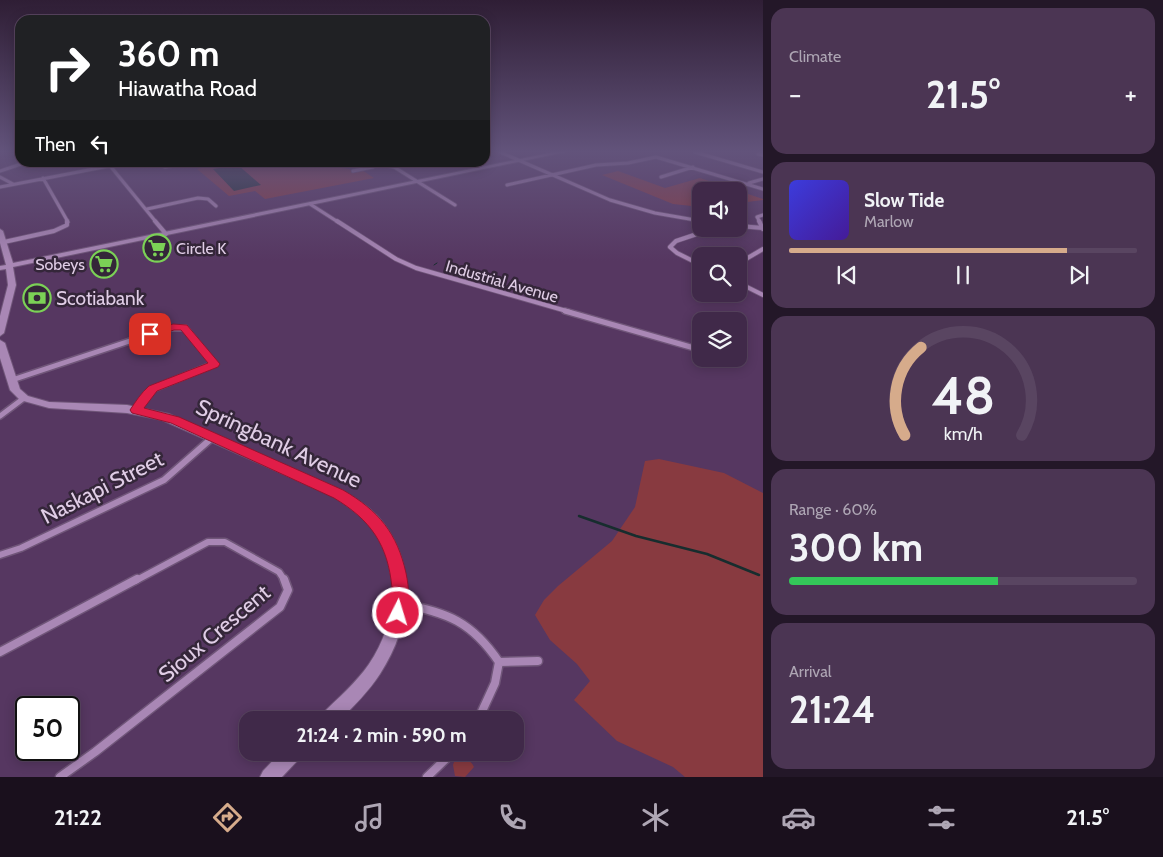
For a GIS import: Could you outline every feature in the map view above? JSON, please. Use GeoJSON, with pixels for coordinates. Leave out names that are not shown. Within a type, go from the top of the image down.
{"type":"FeatureCollection","features":[{"type":"Feature","properties":{"kind":"main road"},"geometry":{"type":"LineString","coordinates":[[0,268],[387,188]]}},
{"type":"Feature","properties":{"kind":"main road"},"geometry":{"type":"LineString","coordinates":[[0,231],[4,242],[12,288],[0,334]]}},
{"type":"Feature","properties":{"kind":"main road"},"geometry":{"type":"LineString","coordinates":[[0,343],[16,392],[24,398]]}},
{"type":"Feature","properties":{"kind":"main road","name":"Springbank Avenue"},"geometry":{"type":"LineString","coordinates":[[24,398],[53,406],[136,410],[165,416],[338,494],[365,512],[382,531],[394,553],[399,575],[400,604],[396,625],[379,663],[362,686],[337,711]]}},
{"type":"Feature","properties":{"kind":"main road"},"geometry":{"type":"LineString","coordinates":[[268,777],[285,761]]}},
{"type":"Feature","properties":{"kind":"street"},"geometry":{"type":"LineString","coordinates":[[4,242],[54,231],[67,225],[68,222],[49,188]]}},
{"type":"Feature","properties":{"kind":"street"},"geometry":{"type":"LineString","coordinates":[[130,188],[166,234]]}},
{"type":"Feature","properties":{"kind":"street"},"geometry":{"type":"LineString","coordinates":[[427,188],[455,205]]}},
{"type":"Feature","properties":{"kind":"street"},"geometry":{"type":"LineString","coordinates":[[583,188],[620,204],[692,220]]}},
{"type":"Feature","properties":{"kind":"street"},"geometry":{"type":"LineString","coordinates":[[148,209],[198,198],[208,199],[216,206]]}},
{"type":"Feature","properties":{"kind":"street","name":"Industrial Avenue"},"geometry":{"type":"LineString","coordinates":[[310,204],[396,259],[416,268],[692,347]]}},
{"type":"Feature","properties":{"kind":"street"},"geometry":{"type":"LineString","coordinates":[[763,215],[757,217],[763,229]]}},
{"type":"Feature","properties":{"kind":"street"},"geometry":{"type":"LineString","coordinates":[[747,227],[763,229]]}},
{"type":"Feature","properties":{"kind":"street"},"geometry":{"type":"LineString","coordinates":[[692,236],[676,241],[670,247],[692,260]]}},
{"type":"Feature","properties":{"kind":"street"},"geometry":{"type":"LineString","coordinates":[[747,258],[763,249]]}},
{"type":"Feature","properties":{"kind":"street"},"geometry":{"type":"LineString","coordinates":[[747,288],[763,295]]}},
{"type":"Feature","properties":{"kind":"street"},"geometry":{"type":"LineString","coordinates":[[11,380],[178,327],[186,329],[214,364],[153,389],[146,395],[136,410]]}},
{"type":"Feature","properties":{"kind":"street"},"geometry":{"type":"LineString","coordinates":[[0,416],[24,398]]}},
{"type":"Feature","properties":{"kind":"street","name":"Naskapi Street"},"geometry":{"type":"LineString","coordinates":[[0,555],[21,548],[154,485],[175,471],[213,437]]}},
{"type":"Feature","properties":{"kind":"street","name":"Sioux Crescent"},"geometry":{"type":"LineString","coordinates":[[0,652],[208,542],[224,542],[279,572],[287,583],[287,594],[280,607],[101,748],[60,777]]}},
{"type":"Feature","properties":{"kind":"street"},"geometry":{"type":"LineString","coordinates":[[400,604],[438,611],[460,621],[480,637],[499,662],[495,682],[482,711]]}},
{"type":"Feature","properties":{"kind":"street"},"geometry":{"type":"LineString","coordinates":[[499,662],[538,661]]}},
{"type":"Feature","properties":{"kind":"street"},"geometry":{"type":"LineString","coordinates":[[427,777],[444,761]]}},
{"type":"Feature","properties":{"kind":"shaded area"},"geometry":{"type":"Polygon","coordinates":[[[220,188],[321,188],[265,199],[255,191],[229,196],[220,188]]]}},
{"type":"Feature","properties":{"kind":"shaded area"},"geometry":{"type":"Polygon","coordinates":[[[231,188],[246,188],[234,191],[231,188]]]}},
{"type":"Feature","properties":{"kind":"shaded area"},"geometry":{"type":"Polygon","coordinates":[[[634,188],[692,188],[692,206],[673,204],[634,188]]]}},
{"type":"Feature","properties":{"kind":"shaded area"},"geometry":{"type":"Polygon","coordinates":[[[747,194],[763,199],[747,202],[747,194]]]}},
{"type":"Feature","properties":{"kind":"shaded area"},"geometry":{"type":"Polygon","coordinates":[[[659,459],[724,473],[763,493],[763,777],[685,777],[673,767],[617,741],[574,700],[590,681],[577,664],[550,640],[535,615],[544,600],[558,586],[612,541],[635,507],[645,461],[659,459]]]}},
{"type":"Feature","properties":{"kind":"shaded area"},"geometry":{"type":"Polygon","coordinates":[[[454,761],[469,761],[474,767],[465,777],[455,776],[453,765],[454,761]]]}},
{"type":"Feature","properties":{"kind":"building"},"geometry":{"type":"Polygon","coordinates":[[[160,240],[163,245],[150,247],[148,243],[160,240]]]}},
{"type":"Feature","properties":{"kind":"waterway"},"geometry":{"type":"LineString","coordinates":[[453,272],[457,269]]}},
{"type":"Feature","properties":{"kind":"waterway"},"geometry":{"type":"LineString","coordinates":[[579,516],[636,536],[707,554],[759,575]]}},
{"type":"Feature","properties":{"kind":"place","name":"Circle K"},"geometry":{"type":"Point","coordinates":[157,248]}},
{"type":"Feature","properties":{"kind":"place","name":"Sobeys"},"geometry":{"type":"Point","coordinates":[104,264]}},
{"type":"Feature","properties":{"kind":"place","name":"Scotiabank"},"geometry":{"type":"Point","coordinates":[37,298]}},
{"type":"Feature","properties":{"kind":"route"},"geometry":{"type":"LineString","coordinates":[[150,334],[173,327],[184,328],[214,364],[153,389],[146,395],[136,410],[154,413],[175,420],[354,503],[376,523],[394,553],[401,590],[398,613]]}}]}
